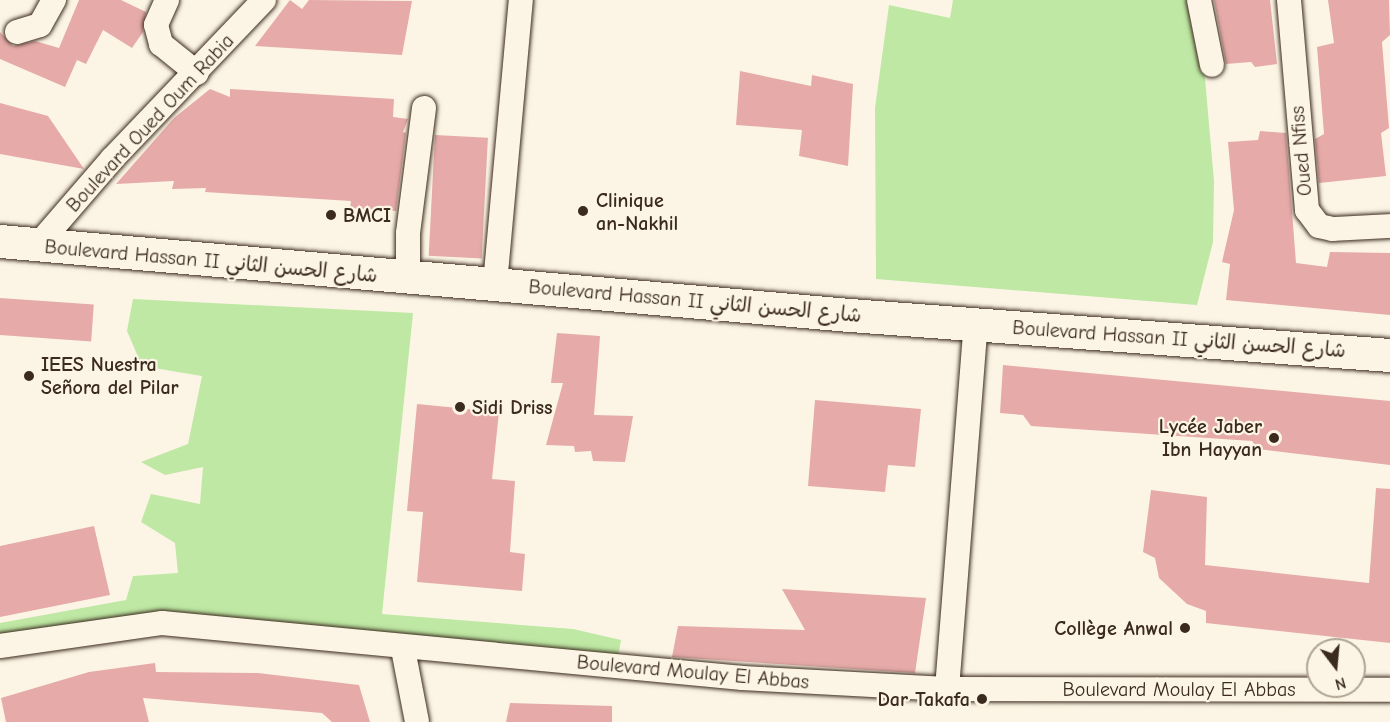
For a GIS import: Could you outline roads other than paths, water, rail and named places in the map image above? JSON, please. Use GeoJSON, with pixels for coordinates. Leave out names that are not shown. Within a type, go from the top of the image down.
{"type":"FeatureCollection","features":[{"type":"Feature","properties":{"kind":"main road","name":"Boulevard Hassan II شارع الحسن الثاني"},"geometry":{"type":"LineString","coordinates":[[0,242],[385,277],[408,276],[1390,355]]}},
{"type":"Feature","properties":{"kind":"street"},"geometry":{"type":"LineString","coordinates":[[17,32],[40,25],[54,0]]}},
{"type":"Feature","properties":{"kind":"street"},"geometry":{"type":"LineString","coordinates":[[166,0],[156,25],[161,44],[197,73]]}},
{"type":"Feature","properties":{"kind":"street","name":"Boulevard Oued Oum Rabia"},"geometry":{"type":"LineString","coordinates":[[37,246],[112,159],[197,73],[264,0]]}},
{"type":"Feature","properties":{"kind":"street"},"geometry":{"type":"LineString","coordinates":[[495,284],[521,0]]}},
{"type":"Feature","properties":{"kind":"street"},"geometry":{"type":"LineString","coordinates":[[1199,0],[1212,65]]}},
{"type":"Feature","properties":{"kind":"street","name":"Oued Nfiss"},"geometry":{"type":"LineString","coordinates":[[1289,0],[1307,210],[1319,226],[1333,229],[1390,226]]}},
{"type":"Feature","properties":{"kind":"street"},"geometry":{"type":"LineString","coordinates":[[408,276],[408,233],[424,108]]}},
{"type":"Feature","properties":{"kind":"street"},"geometry":{"type":"LineString","coordinates":[[947,689],[976,323]]}},
{"type":"Feature","properties":{"kind":"street","name":"Boulevard Moulay El Abbas"},"geometry":{"type":"LineString","coordinates":[[0,646],[162,623],[403,649],[742,678],[947,689],[1390,690]]}},
{"type":"Feature","properties":{"kind":"street"},"geometry":{"type":"LineString","coordinates":[[403,649],[417,722]]}},
{"type":"Feature","properties":{"kind":"place","name":"Clinique an-Nakhil"},"geometry":{"type":"Point","coordinates":[583,211]}},
{"type":"Feature","properties":{"kind":"place","name":"BMCI"},"geometry":{"type":"Point","coordinates":[331,215]}},
{"type":"Feature","properties":{"kind":"place","name":"IEES Nuestra Señora del Pilar"},"geometry":{"type":"Point","coordinates":[29,376]}},
{"type":"Feature","properties":{"kind":"place","name":"Sidi Driss"},"geometry":{"type":"Point","coordinates":[460,407]}},
{"type":"Feature","properties":{"kind":"place","name":"Lycée Jaber Ibn Hayyan"},"geometry":{"type":"Point","coordinates":[1274,438]}},
{"type":"Feature","properties":{"kind":"place","name":"Collège Anwal"},"geometry":{"type":"Point","coordinates":[1185,628]}},
{"type":"Feature","properties":{"kind":"place","name":"Dar Takafa"},"geometry":{"type":"Point","coordinates":[982,699]}}]}
